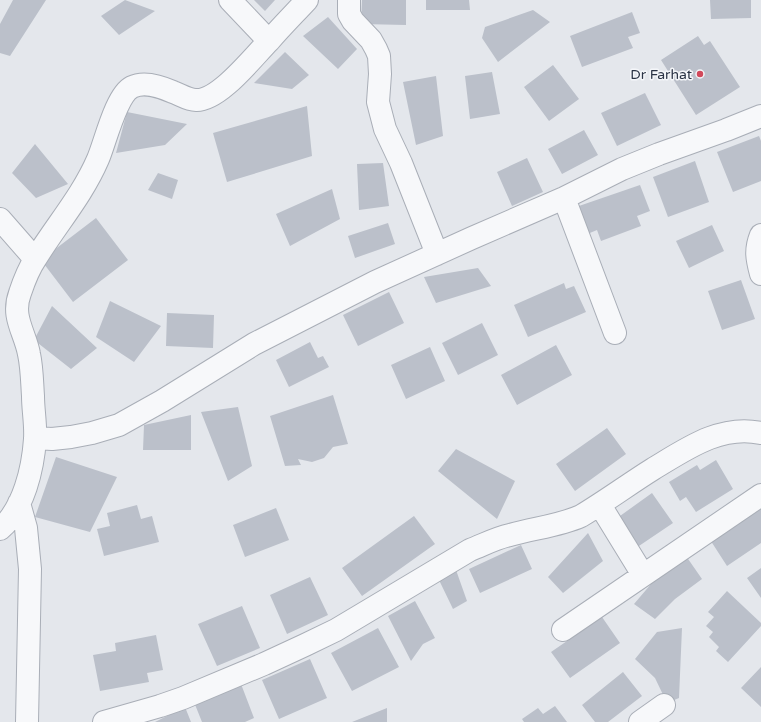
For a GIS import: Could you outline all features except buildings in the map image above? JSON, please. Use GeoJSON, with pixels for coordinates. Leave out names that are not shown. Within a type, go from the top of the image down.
{"type":"FeatureCollection","features":[{"type":"Feature","properties":{"kind":"street"},"geometry":{"type":"LineString","coordinates":[[230,0],[268,41]]}},
{"type":"Feature","properties":{"kind":"street"},"geometry":{"type":"LineString","coordinates":[[0,529],[10,519],[19,503],[30,472],[35,438],[29,353],[17,315],[20,292],[35,259],[88,182],[114,113],[128,89],[135,86],[147,85],[196,100],[206,98],[216,93],[244,68],[307,0]]}},
{"type":"Feature","properties":{"kind":"street"},"geometry":{"type":"LineString","coordinates":[[349,0],[349,14],[353,21],[371,40],[379,56],[380,74],[378,102],[385,130],[401,163],[437,254]]}},
{"type":"Feature","properties":{"kind":"street"},"geometry":{"type":"LineString","coordinates":[[35,438],[52,439],[71,437],[120,425],[254,344],[368,286],[564,198],[622,169],[761,116]]}},
{"type":"Feature","properties":{"kind":"street"},"geometry":{"type":"LineString","coordinates":[[564,198],[615,333]]}},
{"type":"Feature","properties":{"kind":"street"},"geometry":{"type":"LineString","coordinates":[[0,219],[35,259]]}},
{"type":"Feature","properties":{"kind":"street"},"geometry":{"type":"LineString","coordinates":[[761,235],[757,244],[761,274]]}},
{"type":"Feature","properties":{"kind":"street"},"geometry":{"type":"LineString","coordinates":[[104,722],[160,706],[264,664],[336,630],[470,550],[508,535],[568,522],[581,516],[682,451],[702,440],[734,432],[753,432],[761,434]]}},
{"type":"Feature","properties":{"kind":"street"},"geometry":{"type":"LineString","coordinates":[[563,630],[761,495]]}},
{"type":"Feature","properties":{"kind":"street"},"geometry":{"type":"LineString","coordinates":[[19,503],[26,528],[30,569],[27,722]]}},
{"type":"Feature","properties":{"kind":"street"},"geometry":{"type":"LineString","coordinates":[[600,505],[643,575]]}},
{"type":"Feature","properties":{"kind":"street"},"geometry":{"type":"LineString","coordinates":[[640,722],[664,705]]}},
{"type":"Feature","properties":{"kind":"place","name":"Dr Farhat"},"geometry":{"type":"Point","coordinates":[700,74]}}]}
